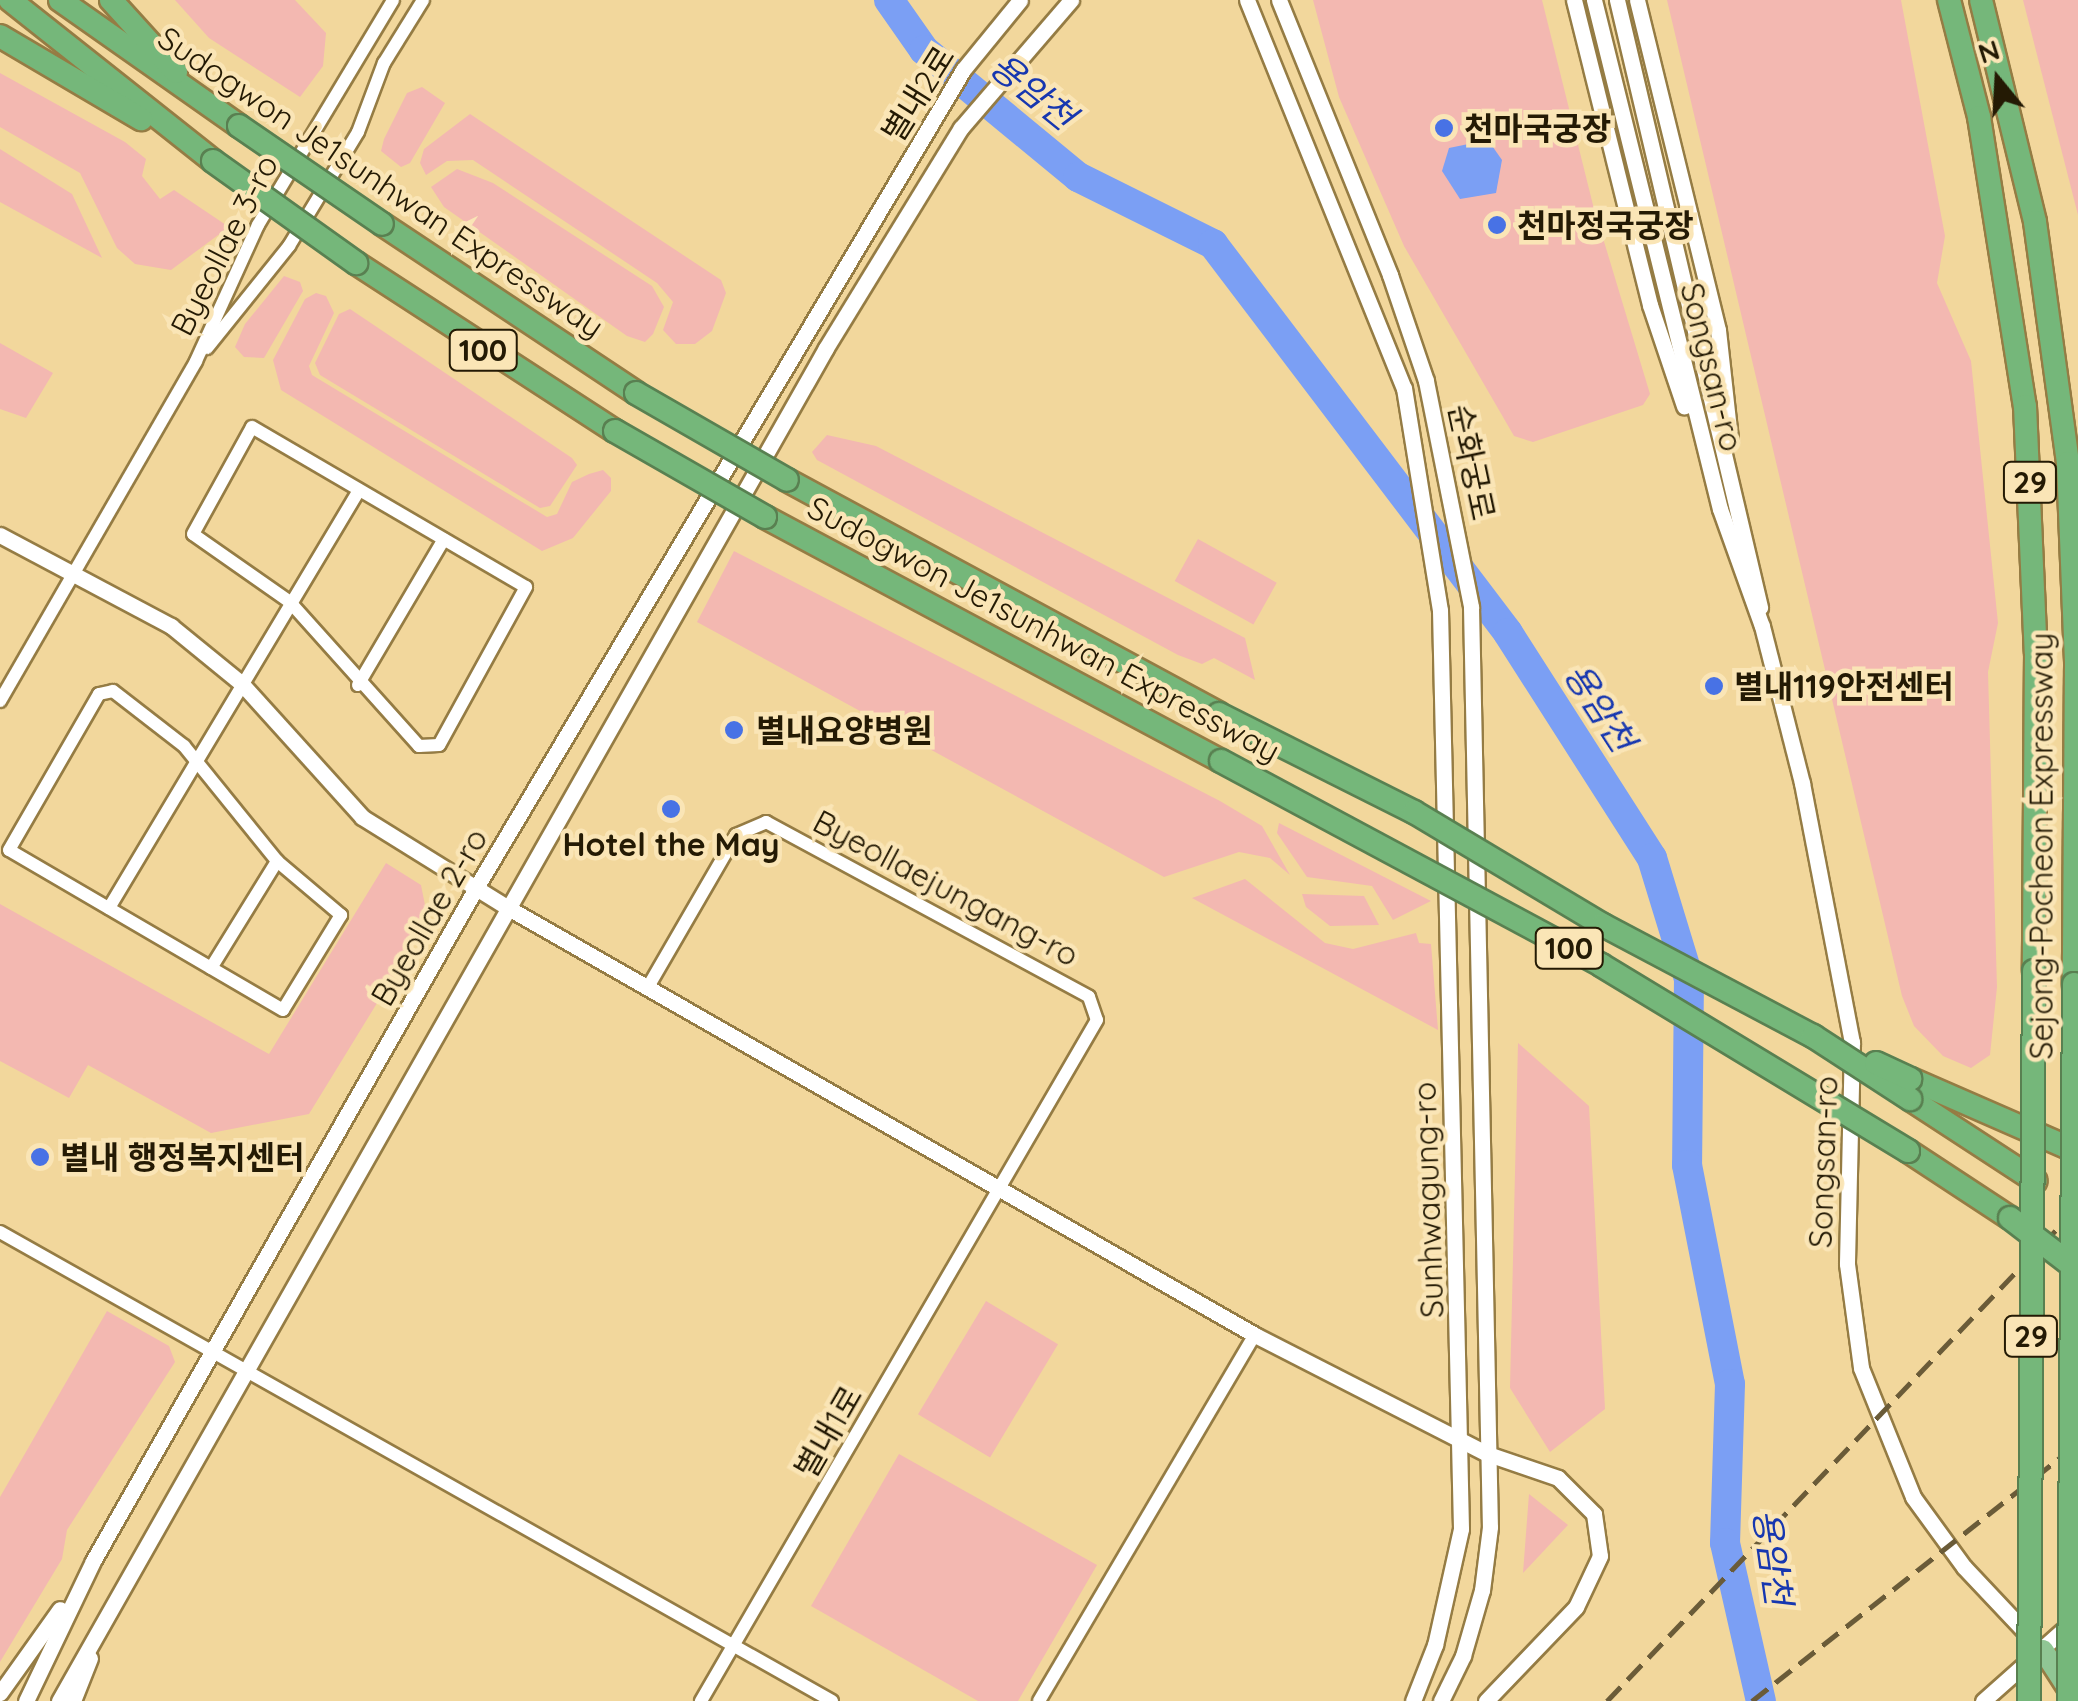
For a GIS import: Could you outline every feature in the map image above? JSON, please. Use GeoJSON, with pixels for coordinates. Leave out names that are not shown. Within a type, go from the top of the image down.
{"type":"FeatureCollection","features":[{"type":"Feature","properties":{"kind":"highway","name":"Sudogwon Je1sunhwan Expressway"},"geometry":{"type":"LineString","coordinates":[[10,0],[213,161],[356,262],[615,430],[765,517],[1600,965],[1908,1151],[2010,1218],[2078,1270]]}},
{"type":"Feature","properties":{"kind":"highway","name":"Sudogwon Je1sunhwan Expressway"},"geometry":{"type":"LineString","coordinates":[[60,0],[382,224],[636,393],[787,480],[1219,714],[1414,812],[1602,925],[1911,1089],[2078,1212]]}},
{"type":"Feature","properties":{"kind":"highway"},"geometry":{"type":"LineString","coordinates":[[110,0],[178,74],[239,126]]}},
{"type":"Feature","properties":{"kind":"highway","name":"Sejong-Pocheon Expressway"},"geometry":{"type":"LineString","coordinates":[[1949,0],[1979,117],[2025,406],[2036,634],[2029,1701]]}},
{"type":"Feature","properties":{"kind":"highway","name":"Sejong-Pocheon Expressway"},"geometry":{"type":"LineString","coordinates":[[1982,0],[2035,222],[2068,463],[2076,664],[2073,1701]]}},
{"type":"Feature","properties":{"kind":"highway"},"geometry":{"type":"LineString","coordinates":[[0,36],[213,161]]}},
{"type":"Feature","properties":{"kind":"highway"},"geometry":{"type":"LineString","coordinates":[[1911,1089],[2078,1152]]}},
{"type":"Feature","properties":{"kind":"highway"},"geometry":{"type":"LineString","coordinates":[[2042,1650],[2078,1674]]}},
{"type":"Feature","properties":{"kind":"highway"},"geometry":{"type":"LineString","coordinates":[[2042,1650],[2073,1701]]}},
{"type":"Feature","properties":{"kind":"street","name":"Byeollae 3-ro"},"geometry":{"type":"LineString","coordinates":[[0,702],[196,362],[258,225],[393,0]]}},
{"type":"Feature","properties":{"kind":"street","name":"Byeollae 3-ro"},"geometry":{"type":"LineString","coordinates":[[196,362],[289,246],[358,132],[384,63],[423,0]]}},
{"type":"Feature","properties":{"kind":"street","name":"별내2로"},"geometry":{"type":"LineString","coordinates":[[901,172],[963,70],[1020,0]]}},
{"type":"Feature","properties":{"kind":"street"},"geometry":{"type":"LineString","coordinates":[[1234,0],[1258,27]]}},
{"type":"Feature","properties":{"kind":"street"},"geometry":{"type":"LineString","coordinates":[[1247,0],[1258,27]]}},
{"type":"Feature","properties":{"kind":"street"},"geometry":{"type":"LineString","coordinates":[[1574,0],[1654,318],[1720,509]]}},
{"type":"Feature","properties":{"kind":"street","name":"Songsan-ro"},"geometry":{"type":"LineString","coordinates":[[1594,0],[1720,509],[1762,626]]}},
{"type":"Feature","properties":{"kind":"street","name":"Songsan-ro"},"geometry":{"type":"LineString","coordinates":[[1616,0],[1802,784],[1852,1042],[1847,1264],[1861,1368],[1912,1497],[1964,1567],[2042,1650]]}},
{"type":"Feature","properties":{"kind":"street"},"geometry":{"type":"LineString","coordinates":[[1637,0],[1718,330],[1738,506]]}},
{"type":"Feature","properties":{"kind":"street","name":"순화궁로"},"geometry":{"type":"LineString","coordinates":[[1282,4],[1426,382],[1454,496],[1471,608],[1472,742]]}},
{"type":"Feature","properties":{"kind":"street","name":"별내2로"},"geometry":{"type":"LineString","coordinates":[[924,185],[990,89],[1066,5]]}},
{"type":"Feature","properties":{"kind":"street","name":"순화궁로"},"geometry":{"type":"LineString","coordinates":[[1258,27],[1316,161],[1404,388],[1427,502],[1442,690]]}},
{"type":"Feature","properties":{"kind":"street","name":"Byeollae 2-ro"},"geometry":{"type":"LineString","coordinates":[[26,1701],[93,1561],[476,886],[901,172]]}},
{"type":"Feature","properties":{"kind":"street","name":"Byeollae 2-ro"},"geometry":{"type":"LineString","coordinates":[[59,1701],[108,1608],[248,1374],[924,185]]}},
{"type":"Feature","properties":{"kind":"street"},"geometry":{"type":"LineString","coordinates":[[252,426],[359,490],[526,586],[438,746],[419,746],[358,685],[290,602],[193,534],[252,426]]}},
{"type":"Feature","properties":{"kind":"street"},"geometry":{"type":"LineString","coordinates":[[109,908],[359,490]]}},
{"type":"Feature","properties":{"kind":"street"},"geometry":{"type":"LineString","coordinates":[[0,535],[171,626],[242,684],[362,817],[510,909],[1255,1335],[1462,1442],[1558,1478],[1594,1514],[1600,1556],[1576,1607],[1486,1701]]}},
{"type":"Feature","properties":{"kind":"street"},"geometry":{"type":"LineString","coordinates":[[358,685],[444,539]]}},
{"type":"Feature","properties":{"kind":"street","name":"Sunhwagung-ro"},"geometry":{"type":"LineString","coordinates":[[1413,1701],[1454,1568],[1462,1442],[1442,690]]}},
{"type":"Feature","properties":{"kind":"street"},"geometry":{"type":"LineString","coordinates":[[113,691],[198,760],[277,861],[341,915],[283,1010],[10,850],[100,694],[113,691]]}},
{"type":"Feature","properties":{"kind":"street","name":"Sunhwagung-ro"},"geometry":{"type":"LineString","coordinates":[[1441,1701],[1464,1656],[1482,1590],[1488,1454],[1472,742]]}},
{"type":"Feature","properties":{"kind":"street","name":"Byeollaejungang-ro"},"geometry":{"type":"LineString","coordinates":[[648,987],[736,835],[766,822],[1089,996],[1097,1020],[998,1190]]}},
{"type":"Feature","properties":{"kind":"street"},"geometry":{"type":"LineString","coordinates":[[211,968],[277,861]]}},
{"type":"Feature","properties":{"kind":"street","name":"별내1로"},"geometry":{"type":"LineString","coordinates":[[701,1701],[998,1190]]}},
{"type":"Feature","properties":{"kind":"street"},"geometry":{"type":"LineString","coordinates":[[0,1232],[832,1701]]}},
{"type":"Feature","properties":{"kind":"street"},"geometry":{"type":"LineString","coordinates":[[1039,1701],[1255,1335]]}},
{"type":"Feature","properties":{"kind":"street"},"geometry":{"type":"LineString","coordinates":[[0,1693],[93,1561]]}},
{"type":"Feature","properties":{"kind":"street"},"geometry":{"type":"LineString","coordinates":[[73,1701],[108,1608]]}},
{"type":"Feature","properties":{"kind":"street"},"geometry":{"type":"LineString","coordinates":[[1983,1701],[2078,1615]]}},
{"type":"Feature","properties":{"kind":"shaded area"},"geometry":{"type":"Polygon","coordinates":[[[175,0],[295,0],[326,33],[323,66],[300,97],[209,38],[175,0]]]}},
{"type":"Feature","properties":{"kind":"shaded area","name":"천마정국궁장"},"geometry":{"type":"Polygon","coordinates":[[[1313,0],[1542,0],[1593,205],[1650,394],[1643,405],[1533,442],[1514,436],[1404,246],[1339,97],[1313,0]]]}},
{"type":"Feature","properties":{"kind":"shaded area"},"geometry":{"type":"Polygon","coordinates":[[[1667,0],[1901,0],[1945,236],[1937,283],[1971,361],[1998,623],[1988,672],[1997,987],[1990,1055],[1971,1068],[1943,1056],[1914,1026],[1902,996],[1667,0]]]}},
{"type":"Feature","properties":{"kind":"shaded area"},"geometry":{"type":"Polygon","coordinates":[[[2023,0],[2078,0],[2078,215],[2023,0]]]}},
{"type":"Feature","properties":{"kind":"shaded area"},"geometry":{"type":"Polygon","coordinates":[[[0,73],[125,142],[146,159],[142,176],[160,199],[174,190],[229,227],[171,270],[135,264],[117,248],[80,173],[0,127],[0,73]]]}},
{"type":"Feature","properties":{"kind":"shaded area"},"geometry":{"type":"Polygon","coordinates":[[[422,87],[445,103],[410,163],[401,167],[381,151],[384,139],[407,93],[422,87]]]}},
{"type":"Feature","properties":{"kind":"shaded area"},"geometry":{"type":"Polygon","coordinates":[[[470,114],[721,280],[726,293],[712,331],[695,344],[676,344],[663,330],[673,302],[657,283],[473,160],[447,161],[426,175],[420,163],[424,149],[470,114]]]}},
{"type":"Feature","properties":{"kind":"shaded area"},"geometry":{"type":"Polygon","coordinates":[[[0,149],[72,194],[102,258],[0,202],[0,149]]]}},
{"type":"Feature","properties":{"kind":"shaded area"},"geometry":{"type":"Polygon","coordinates":[[[457,169],[493,183],[652,286],[664,307],[653,334],[645,342],[627,336],[444,207],[431,187],[457,169]]]}},
{"type":"Feature","properties":{"kind":"shaded area"},"geometry":{"type":"Polygon","coordinates":[[[284,276],[300,282],[303,291],[264,358],[244,357],[235,347],[245,324],[284,276]]]}},
{"type":"Feature","properties":{"kind":"shaded area"},"geometry":{"type":"Polygon","coordinates":[[[316,293],[326,296],[334,313],[309,366],[312,375],[547,517],[557,514],[572,482],[589,474],[603,470],[611,478],[611,491],[573,538],[542,551],[281,390],[273,360],[305,299],[316,293]]]}},
{"type":"Feature","properties":{"kind":"shaded area"},"geometry":{"type":"Polygon","coordinates":[[[350,309],[572,458],[577,465],[550,506],[540,508],[320,375],[315,363],[339,314],[350,309]]]}},
{"type":"Feature","properties":{"kind":"shaded area"},"geometry":{"type":"Polygon","coordinates":[[[0,343],[53,373],[26,418],[0,409],[0,343]]]}},
{"type":"Feature","properties":{"kind":"shaded area"},"geometry":{"type":"Polygon","coordinates":[[[827,435],[876,446],[1245,638],[1255,680],[1214,658],[1202,664],[1178,655],[817,460],[812,452],[827,435]]]}},
{"type":"Feature","properties":{"kind":"shaded area"},"geometry":{"type":"Polygon","coordinates":[[[1198,539],[1277,583],[1253,625],[1175,581],[1198,539]]]}},
{"type":"Feature","properties":{"kind":"shaded area"},"geometry":{"type":"Polygon","coordinates":[[[734,551],[1220,801],[1262,826],[1290,875],[1270,858],[1239,852],[1164,877],[697,622],[734,551]]]}},
{"type":"Feature","properties":{"kind":"shaded area"},"geometry":{"type":"Polygon","coordinates":[[[1279,823],[1431,901],[1393,920],[1372,886],[1307,877],[1277,833],[1279,823]]]}},
{"type":"Feature","properties":{"kind":"shaded area"},"geometry":{"type":"Polygon","coordinates":[[[386,863],[421,885],[428,920],[309,1114],[211,1133],[88,1065],[69,1098],[0,1061],[0,904],[269,1054],[386,863]]]}},
{"type":"Feature","properties":{"kind":"shaded area"},"geometry":{"type":"Polygon","coordinates":[[[1245,879],[1325,943],[1353,949],[1416,933],[1419,943],[1431,944],[1438,1030],[1192,898],[1245,879]]]}},
{"type":"Feature","properties":{"kind":"shaded area"},"geometry":{"type":"Polygon","coordinates":[[[1302,894],[1364,896],[1379,925],[1330,926],[1306,907],[1302,894]]]}},
{"type":"Feature","properties":{"kind":"shaded area"},"geometry":{"type":"Polygon","coordinates":[[[1518,1043],[1589,1106],[1605,1409],[1550,1452],[1510,1388],[1518,1043]]]}},
{"type":"Feature","properties":{"kind":"shaded area"},"geometry":{"type":"Polygon","coordinates":[[[986,1301],[1058,1344],[990,1457],[918,1414],[986,1301]]]}},
{"type":"Feature","properties":{"kind":"shaded area"},"geometry":{"type":"Polygon","coordinates":[[[107,1311],[169,1346],[175,1362],[67,1530],[62,1559],[0,1662],[0,1497],[107,1311]]]}},
{"type":"Feature","properties":{"kind":"shaded area"},"geometry":{"type":"Polygon","coordinates":[[[899,1454],[1097,1565],[1018,1701],[978,1701],[811,1606],[899,1454]]]}},
{"type":"Feature","properties":{"kind":"shaded area"},"geometry":{"type":"Polygon","coordinates":[[[1529,1494],[1568,1525],[1523,1573],[1529,1494]]]}},
{"type":"Feature","properties":{"kind":"water"},"geometry":{"type":"Polygon","coordinates":[[[1488,140],[1502,160],[1496,193],[1460,199],[1442,171],[1449,148],[1488,140]]]}},
{"type":"Feature","properties":{"kind":"waterway","name":"용암천"},"geometry":{"type":"LineString","coordinates":[[889,0],[924,50],[1078,177],[1213,244],[1508,633],[1652,858],[1689,979],[1687,1165],[1730,1384],[1725,1543],[1761,1701]]}},
{"type":"Feature","properties":{"kind":"railway"},"geometry":{"type":"LineString","coordinates":[[1607,1701],[2078,1207]]}},
{"type":"Feature","properties":{"kind":"railway"},"geometry":{"type":"LineString","coordinates":[[1752,1701],[2078,1444]]}},
{"type":"Feature","properties":{"kind":"place","name":"천마국궁장"},"geometry":{"type":"Point","coordinates":[1444,128]}},
{"type":"Feature","properties":{"kind":"place","name":"천마정국궁장"},"geometry":{"type":"Point","coordinates":[1497,225]}},
{"type":"Feature","properties":{"kind":"place","name":"별내119안전센터"},"geometry":{"type":"Point","coordinates":[1714,686]}},
{"type":"Feature","properties":{"kind":"place","name":"별내요양병원"},"geometry":{"type":"Point","coordinates":[734,730]}},
{"type":"Feature","properties":{"kind":"place","name":"Hotel the May"},"geometry":{"type":"Point","coordinates":[671,809]}},
{"type":"Feature","properties":{"kind":"place","name":"별내 행정복지센터"},"geometry":{"type":"Point","coordinates":[40,1157]}}]}
